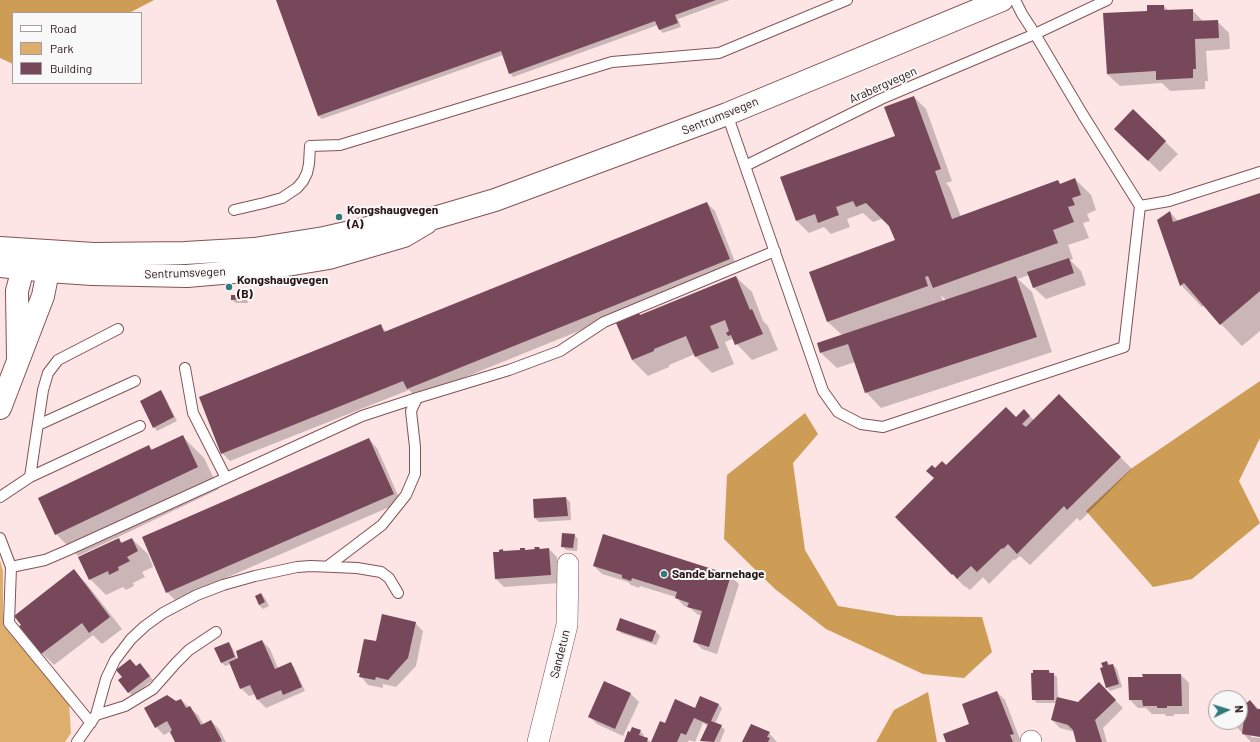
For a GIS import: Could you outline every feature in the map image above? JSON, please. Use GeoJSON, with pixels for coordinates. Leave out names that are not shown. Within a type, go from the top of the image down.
{"type":"FeatureCollection","features":[{"type":"Feature","properties":{"kind":"main road","name":"Sentrumsvegen"},"geometry":{"type":"LineString","coordinates":[[0,248],[94,254],[185,253],[254,249],[324,238],[399,221],[434,218],[495,200],[727,114],[974,5],[1002,0]]}},
{"type":"Feature","properties":{"kind":"main road","name":"Sentrumsvegen"},"geometry":{"type":"LineString","coordinates":[[0,266],[92,274],[187,276],[258,270],[329,258],[404,236],[434,218]]}},
{"type":"Feature","properties":{"kind":"main road"},"geometry":{"type":"LineString","coordinates":[[0,408],[42,296],[48,271],[39,251],[23,268],[17,291],[18,359]]}},
{"type":"Feature","properties":{"kind":"street","name":"Sandetun"},"geometry":{"type":"LineString","coordinates":[[538,742],[567,625],[568,564]]}},
{"type":"Feature","properties":{"kind":"lane"},"geometry":{"type":"LineString","coordinates":[[234,210],[264,204],[282,198],[297,188],[303,181],[310,164],[310,146],[340,144],[612,62],[719,53],[847,0]]}},
{"type":"Feature","properties":{"kind":"lane"},"geometry":{"type":"LineString","coordinates":[[727,114],[823,391],[838,412],[861,424],[882,427],[1124,347],[1140,206],[1083,115],[1015,0]]}},
{"type":"Feature","properties":{"kind":"lane","name":"Arabergvegen"},"geometry":{"type":"LineString","coordinates":[[745,166],[881,99],[1035,34],[1107,0]]}},
{"type":"Feature","properties":{"kind":"lane"},"geometry":{"type":"LineString","coordinates":[[1140,206],[1169,201],[1260,172]]}},
{"type":"Feature","properties":{"kind":"lane"},"geometry":{"type":"LineString","coordinates":[[11,567],[45,560],[362,416],[509,370],[560,351],[604,322],[775,251]]}},
{"type":"Feature","properties":{"kind":"lane"},"geometry":{"type":"LineString","coordinates":[[30,477],[43,390],[48,373],[58,360],[118,329]]}},
{"type":"Feature","properties":{"kind":"lane"},"geometry":{"type":"LineString","coordinates":[[185,368],[193,413],[226,478]]}},
{"type":"Feature","properties":{"kind":"lane"},"geometry":{"type":"LineString","coordinates":[[38,425],[135,381]]}},
{"type":"Feature","properties":{"kind":"lane"},"geometry":{"type":"LineString","coordinates":[[328,566],[382,525],[406,495],[415,474],[415,448],[411,410],[417,398]]}},
{"type":"Feature","properties":{"kind":"lane"},"geometry":{"type":"LineString","coordinates":[[0,497],[30,477],[140,426]]}},
{"type":"Feature","properties":{"kind":"lane"},"geometry":{"type":"LineString","coordinates":[[0,538],[11,567],[9,622],[93,719]]}},
{"type":"Feature","properties":{"kind":"lane"},"geometry":{"type":"LineString","coordinates":[[77,742],[93,719],[106,679],[116,660],[131,639],[145,626],[163,613],[197,595],[223,585],[297,566],[328,566],[371,569],[381,572],[389,578],[398,592]]}},
{"type":"Feature","properties":{"kind":"lane"},"geometry":{"type":"LineString","coordinates":[[93,719],[126,706],[153,689],[189,650],[216,632]]}},
{"type":"Feature","properties":{"kind":"green space"},"geometry":{"type":"Polygon","coordinates":[[[0,560],[3,571],[3,625],[69,704],[71,733],[65,742],[0,742],[0,560]]]}},
{"type":"Feature","properties":{"kind":"shaded area"},"geometry":{"type":"Polygon","coordinates":[[[0,0],[154,0],[131,12],[12,12],[12,64],[0,58],[0,0]]]}},
{"type":"Feature","properties":{"kind":"shaded area"},"geometry":{"type":"Polygon","coordinates":[[[1260,381],[1260,438],[1239,481],[1260,523],[1192,579],[1153,587],[1086,511],[1132,468],[1260,381]]]}},
{"type":"Feature","properties":{"kind":"shaded area"},"geometry":{"type":"Polygon","coordinates":[[[805,413],[818,434],[793,463],[805,550],[838,606],[898,616],[982,617],[992,652],[964,678],[923,674],[826,629],[775,589],[724,539],[727,475],[805,413]]]}},
{"type":"Feature","properties":{"kind":"shaded area"},"geometry":{"type":"Polygon","coordinates":[[[928,692],[937,742],[876,742],[894,710],[928,692]]]}},
{"type":"Feature","properties":{"kind":"building"},"geometry":{"type":"Polygon","coordinates":[[[276,0],[716,0],[675,15],[678,23],[659,30],[655,21],[509,74],[501,51],[318,116],[276,0]]]}},
{"type":"Feature","properties":{"kind":"building"},"geometry":{"type":"Polygon","coordinates":[[[1147,5],[1164,5],[1164,10],[1193,9],[1193,21],[1218,20],[1219,38],[1195,39],[1196,69],[1193,69],[1193,78],[1156,80],[1156,71],[1107,74],[1103,13],[1147,11],[1147,5]]]}},
{"type":"Feature","properties":{"kind":"building"},"geometry":{"type":"Polygon","coordinates":[[[914,96],[941,169],[935,171],[952,219],[1058,180],[1060,184],[1075,178],[1081,195],[1072,198],[1075,205],[1068,207],[1074,222],[1053,230],[1058,243],[933,288],[928,276],[925,277],[928,286],[827,322],[809,272],[895,240],[889,226],[866,203],[856,207],[853,201],[836,207],[839,215],[818,223],[815,214],[796,221],[780,177],[895,136],[884,107],[914,96]]]}},
{"type":"Feature","properties":{"kind":"building"},"geometry":{"type":"Polygon","coordinates":[[[1133,109],[1166,141],[1148,161],[1114,129],[1133,109]]]}},
{"type":"Feature","properties":{"kind":"building"},"geometry":{"type":"Polygon","coordinates":[[[1260,193],[1260,291],[1220,325],[1184,283],[1180,286],[1157,220],[1170,211],[1173,222],[1260,193]]]}},
{"type":"Feature","properties":{"kind":"building"},"geometry":{"type":"Polygon","coordinates":[[[707,202],[730,259],[407,389],[403,381],[221,454],[199,397],[381,324],[384,332],[707,202]]]}},
{"type":"Feature","properties":{"kind":"building"},"geometry":{"type":"Polygon","coordinates":[[[1069,258],[1074,273],[1033,288],[1027,272],[1069,258]]]}},
{"type":"Feature","properties":{"kind":"building"},"geometry":{"type":"Polygon","coordinates":[[[736,276],[750,310],[752,309],[763,334],[735,345],[731,335],[728,336],[726,333],[729,331],[725,320],[710,326],[719,348],[695,357],[686,336],[632,360],[616,323],[639,313],[640,315],[736,276]]]}},
{"type":"Feature","properties":{"kind":"building"},"geometry":{"type":"Polygon","coordinates":[[[1016,276],[1037,337],[865,393],[848,344],[820,353],[817,343],[1016,276]]]}},
{"type":"Feature","properties":{"kind":"building"},"geometry":{"type":"Polygon","coordinates":[[[231,295],[244,295],[244,299],[231,300],[231,295]]]}},
{"type":"Feature","properties":{"kind":"building"},"geometry":{"type":"Polygon","coordinates":[[[161,390],[174,417],[153,428],[140,401],[161,390]]]}},
{"type":"Feature","properties":{"kind":"building"},"geometry":{"type":"Polygon","coordinates":[[[1059,394],[1121,457],[1067,510],[1064,506],[1017,554],[1008,544],[977,572],[971,566],[957,579],[895,517],[934,478],[926,471],[932,465],[935,468],[942,461],[946,465],[1006,407],[1016,417],[1024,409],[1030,416],[1022,424],[1026,427],[1059,394]]]}},
{"type":"Feature","properties":{"kind":"building"},"geometry":{"type":"Polygon","coordinates":[[[183,435],[198,467],[55,535],[38,498],[149,445],[151,450],[183,435]]]}},
{"type":"Feature","properties":{"kind":"building"},"geometry":{"type":"Polygon","coordinates":[[[369,438],[394,494],[166,593],[142,537],[369,438]]]}},
{"type":"Feature","properties":{"kind":"building"},"geometry":{"type":"Polygon","coordinates":[[[566,497],[568,516],[534,518],[533,499],[566,497]]]}},
{"type":"Feature","properties":{"kind":"building"},"geometry":{"type":"Polygon","coordinates":[[[562,533],[575,534],[573,548],[561,547],[562,533]]]}},
{"type":"Feature","properties":{"kind":"building"},"geometry":{"type":"Polygon","coordinates":[[[603,534],[731,575],[709,647],[693,642],[702,611],[687,607],[689,603],[675,598],[677,592],[632,578],[631,581],[622,578],[622,575],[593,566],[603,534]]]}},
{"type":"Feature","properties":{"kind":"building"},"geometry":{"type":"Polygon","coordinates":[[[119,538],[121,543],[132,538],[138,551],[127,557],[130,561],[118,567],[119,570],[109,575],[108,571],[89,580],[78,557],[119,538]]]}},
{"type":"Feature","properties":{"kind":"building"},"geometry":{"type":"Polygon","coordinates":[[[534,547],[539,547],[540,549],[549,548],[551,575],[495,579],[493,552],[499,552],[499,550],[503,549],[503,551],[520,550],[520,548],[525,548],[525,550],[535,549],[534,547]]]}},
{"type":"Feature","properties":{"kind":"building"},"geometry":{"type":"Polygon","coordinates":[[[74,569],[110,617],[89,633],[82,623],[41,654],[19,626],[21,625],[14,616],[74,569]]]}},
{"type":"Feature","properties":{"kind":"building"},"geometry":{"type":"Polygon","coordinates":[[[261,593],[265,602],[259,605],[255,596],[261,593]]]}},
{"type":"Feature","properties":{"kind":"building"},"geometry":{"type":"Polygon","coordinates":[[[382,614],[416,622],[408,658],[388,680],[376,677],[375,680],[359,677],[360,673],[357,673],[364,639],[376,641],[382,614]]]}},
{"type":"Feature","properties":{"kind":"building"},"geometry":{"type":"Polygon","coordinates":[[[620,618],[656,631],[652,642],[616,630],[620,618]]]}},
{"type":"Feature","properties":{"kind":"building"},"geometry":{"type":"Polygon","coordinates":[[[262,640],[275,669],[291,662],[302,687],[283,695],[281,690],[257,700],[250,685],[240,689],[229,662],[238,658],[236,651],[262,640]]]}},
{"type":"Feature","properties":{"kind":"building"},"geometry":{"type":"Polygon","coordinates":[[[229,642],[235,657],[221,663],[214,648],[229,642]]]}},
{"type":"Feature","properties":{"kind":"building"},"geometry":{"type":"Polygon","coordinates":[[[130,659],[136,666],[140,663],[150,676],[128,693],[118,680],[122,677],[116,670],[130,659]]]}},
{"type":"Feature","properties":{"kind":"building"},"geometry":{"type":"Polygon","coordinates":[[[1107,661],[1108,665],[1113,664],[1119,684],[1106,688],[1100,668],[1103,667],[1101,663],[1107,661]]]}},
{"type":"Feature","properties":{"kind":"building"},"geometry":{"type":"Polygon","coordinates":[[[1033,670],[1049,670],[1049,673],[1054,673],[1054,700],[1032,700],[1031,673],[1033,673],[1033,670]]]}},
{"type":"Feature","properties":{"kind":"building"},"geometry":{"type":"Polygon","coordinates":[[[1142,674],[1181,674],[1182,706],[1157,708],[1157,706],[1143,706],[1142,700],[1129,700],[1128,677],[1143,677],[1142,674]]]}},
{"type":"Feature","properties":{"kind":"building"},"geometry":{"type":"Polygon","coordinates":[[[604,681],[631,693],[615,729],[588,717],[604,681]]]}},
{"type":"Feature","properties":{"kind":"building"},"geometry":{"type":"Polygon","coordinates":[[[1099,682],[1116,700],[1095,720],[1102,742],[1076,742],[1073,730],[1068,725],[1051,720],[1057,697],[1078,702],[1099,682]]]}},
{"type":"Feature","properties":{"kind":"building"},"geometry":{"type":"Polygon","coordinates":[[[997,691],[1014,734],[1010,735],[1013,742],[946,742],[943,734],[969,724],[962,704],[997,691]]]}},
{"type":"Feature","properties":{"kind":"building"},"geometry":{"type":"Polygon","coordinates":[[[167,695],[176,701],[181,699],[186,708],[190,706],[201,725],[211,720],[222,741],[175,742],[170,732],[172,730],[167,721],[155,728],[144,708],[167,695]]]}},
{"type":"Feature","properties":{"kind":"building"},"geometry":{"type":"Polygon","coordinates":[[[700,696],[719,704],[711,721],[722,725],[714,742],[700,741],[708,724],[694,718],[686,735],[681,733],[677,742],[651,742],[660,721],[665,723],[675,699],[695,708],[700,696]]]}},
{"type":"Feature","properties":{"kind":"building"},"geometry":{"type":"Polygon","coordinates":[[[1250,700],[1257,709],[1260,709],[1260,737],[1242,734],[1243,730],[1248,730],[1248,702],[1250,700]]]}},
{"type":"Feature","properties":{"kind":"building"},"geometry":{"type":"Polygon","coordinates":[[[751,724],[770,732],[767,737],[770,738],[768,742],[742,742],[751,724]]]}},
{"type":"Feature","properties":{"kind":"building"},"geometry":{"type":"Polygon","coordinates":[[[632,727],[641,730],[639,735],[648,738],[647,742],[624,742],[628,731],[630,732],[632,727]]]}},
{"type":"Feature","properties":{"kind":"place","name":"Kongshaugvegen (A)"},"geometry":{"type":"Point","coordinates":[339,217]}},
{"type":"Feature","properties":{"kind":"place","name":"Kongshaugvegen (B)"},"geometry":{"type":"Point","coordinates":[229,287]}},
{"type":"Feature","properties":{"kind":"place","name":"Sande barnehage"},"geometry":{"type":"Point","coordinates":[664,574]}}]}
